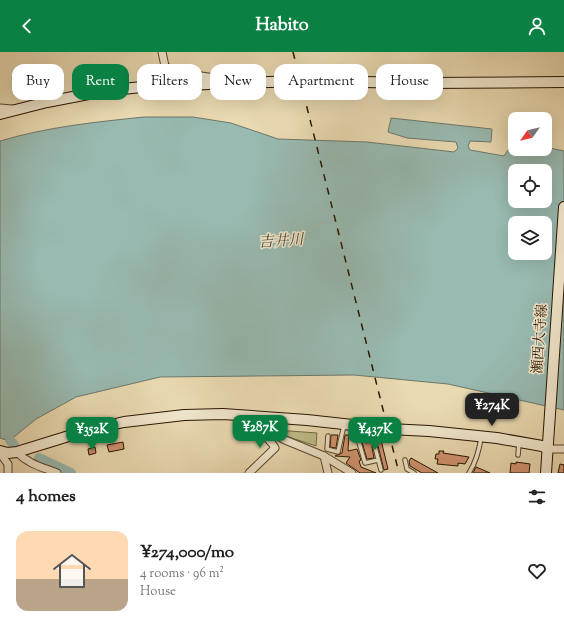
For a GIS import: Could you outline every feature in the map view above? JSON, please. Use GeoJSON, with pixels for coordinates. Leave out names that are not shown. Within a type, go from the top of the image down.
{"type":"FeatureCollection","features":[{"type":"Feature","properties":{"kind":"main road"},"geometry":{"type":"LineString","coordinates":[[266,83],[300,81],[425,83],[564,82]]}},
{"type":"Feature","properties":{"kind":"main road"},"geometry":{"type":"LineString","coordinates":[[0,114],[16,109],[104,90],[151,86],[210,85]]}},
{"type":"Feature","properties":{"kind":"main road","name":"瀬西大寺線"},"geometry":{"type":"LineString","coordinates":[[546,473],[564,207]]}},
{"type":"Feature","properties":{"kind":"main road"},"geometry":{"type":"LineString","coordinates":[[0,452],[17,452],[85,431],[124,422],[184,415],[223,414],[307,420],[482,437],[542,446],[548,445]]}},
{"type":"Feature","properties":{"kind":"street"},"geometry":{"type":"LineString","coordinates":[[162,52],[165,66],[175,72],[210,77]]}},
{"type":"Feature","properties":{"kind":"street"},"geometry":{"type":"LineString","coordinates":[[0,108],[16,109]]}},
{"type":"Feature","properties":{"kind":"street"},"geometry":{"type":"LineString","coordinates":[[249,473],[275,448],[274,445],[262,433],[259,417]]}},
{"type":"Feature","properties":{"kind":"street"},"geometry":{"type":"LineString","coordinates":[[260,427],[285,440],[324,456],[352,473]]}},
{"type":"Feature","properties":{"kind":"street"},"geometry":{"type":"LineString","coordinates":[[548,445],[564,449]]}},
{"type":"Feature","properties":{"kind":"street"},"geometry":{"type":"LineString","coordinates":[[0,452],[8,464],[8,473]]}},
{"type":"Feature","properties":{"kind":"street"},"geometry":{"type":"LineString","coordinates":[[17,452],[23,459],[33,465],[57,473]]}},
{"type":"Feature","properties":{"kind":"street"},"geometry":{"type":"LineString","coordinates":[[324,456],[328,473]]}},
{"type":"Feature","properties":{"kind":"lane"},"geometry":{"type":"LineString","coordinates":[[328,436],[327,448],[338,452],[344,424]]}},
{"type":"Feature","properties":{"kind":"lane"},"geometry":{"type":"LineString","coordinates":[[360,426],[358,440],[365,463],[378,460]]}},
{"type":"Feature","properties":{"kind":"lane"},"geometry":{"type":"LineString","coordinates":[[469,473],[474,466],[482,437]]}},
{"type":"Feature","properties":{"kind":"lane"},"geometry":{"type":"LineString","coordinates":[[518,455],[519,442]]}},
{"type":"Feature","properties":{"kind":"lane"},"geometry":{"type":"LineString","coordinates":[[374,447],[381,470]]}},
{"type":"Feature","properties":{"kind":"lane"},"geometry":{"type":"LineString","coordinates":[[405,460],[407,469],[414,473]]}},
{"type":"Feature","properties":{"kind":"shaded area"},"geometry":{"type":"Polygon","coordinates":[[[276,430],[317,433],[316,446],[283,435],[276,430]]]}},
{"type":"Feature","properties":{"kind":"water","name":"吉井川"},"geometry":{"type":"Polygon","coordinates":[[[144,117],[193,117],[231,123],[278,139],[367,142],[454,152],[458,148],[456,142],[407,138],[388,132],[391,118],[492,129],[491,142],[470,141],[468,146],[470,150],[504,156],[508,150],[508,156],[552,156],[552,148],[564,151],[564,410],[448,384],[354,375],[160,377],[76,397],[36,419],[9,441],[0,438],[0,141],[35,132],[89,123],[144,117]]]}},
{"type":"Feature","properties":{"kind":"building"},"geometry":{"type":"Polygon","coordinates":[[[331,435],[338,435],[336,448],[330,447],[331,435]]]}},
{"type":"Feature","properties":{"kind":"building"},"geometry":{"type":"Polygon","coordinates":[[[345,435],[349,435],[348,451],[357,449],[361,460],[359,461],[361,467],[376,473],[360,473],[346,463],[350,457],[335,456],[342,453],[345,435]]]}},
{"type":"Feature","properties":{"kind":"building"},"geometry":{"type":"Polygon","coordinates":[[[365,438],[366,443],[381,440],[388,469],[384,470],[378,446],[376,444],[372,447],[374,458],[367,459],[361,439],[365,438]]]}},
{"type":"Feature","properties":{"kind":"building"},"geometry":{"type":"Polygon","coordinates":[[[123,442],[124,449],[109,452],[107,445],[123,442]]]}},
{"type":"Feature","properties":{"kind":"building"},"geometry":{"type":"Polygon","coordinates":[[[95,447],[96,453],[89,455],[88,449],[95,447]]]}},
{"type":"Feature","properties":{"kind":"building"},"geometry":{"type":"Polygon","coordinates":[[[439,451],[469,457],[465,464],[458,463],[458,466],[437,464],[438,459],[435,459],[436,454],[439,454],[439,451]]]}},
{"type":"Feature","properties":{"kind":"building"},"geometry":{"type":"Polygon","coordinates":[[[411,458],[438,473],[422,473],[410,466],[409,461],[411,458]]]}},
{"type":"Feature","properties":{"kind":"building"},"geometry":{"type":"Polygon","coordinates":[[[516,462],[530,464],[529,473],[510,473],[511,463],[516,464],[516,462]]]}},
{"type":"Feature","properties":{"kind":"building"},"geometry":{"type":"Polygon","coordinates":[[[560,464],[564,465],[564,473],[558,473],[560,464]]]}},
{"type":"Feature","properties":{"kind":"building"},"geometry":{"type":"Polygon","coordinates":[[[476,467],[490,473],[473,473],[476,467]]]}},
{"type":"Feature","properties":{"kind":"waterway"},"geometry":{"type":"LineString","coordinates":[[10,440],[14,445]]}},
{"type":"Feature","properties":{"kind":"waterway"},"geometry":{"type":"LineString","coordinates":[[39,458],[71,473]]}},
{"type":"Feature","properties":{"kind":"railway"},"geometry":{"type":"LineString","coordinates":[[293,52],[399,473]]}}]}
